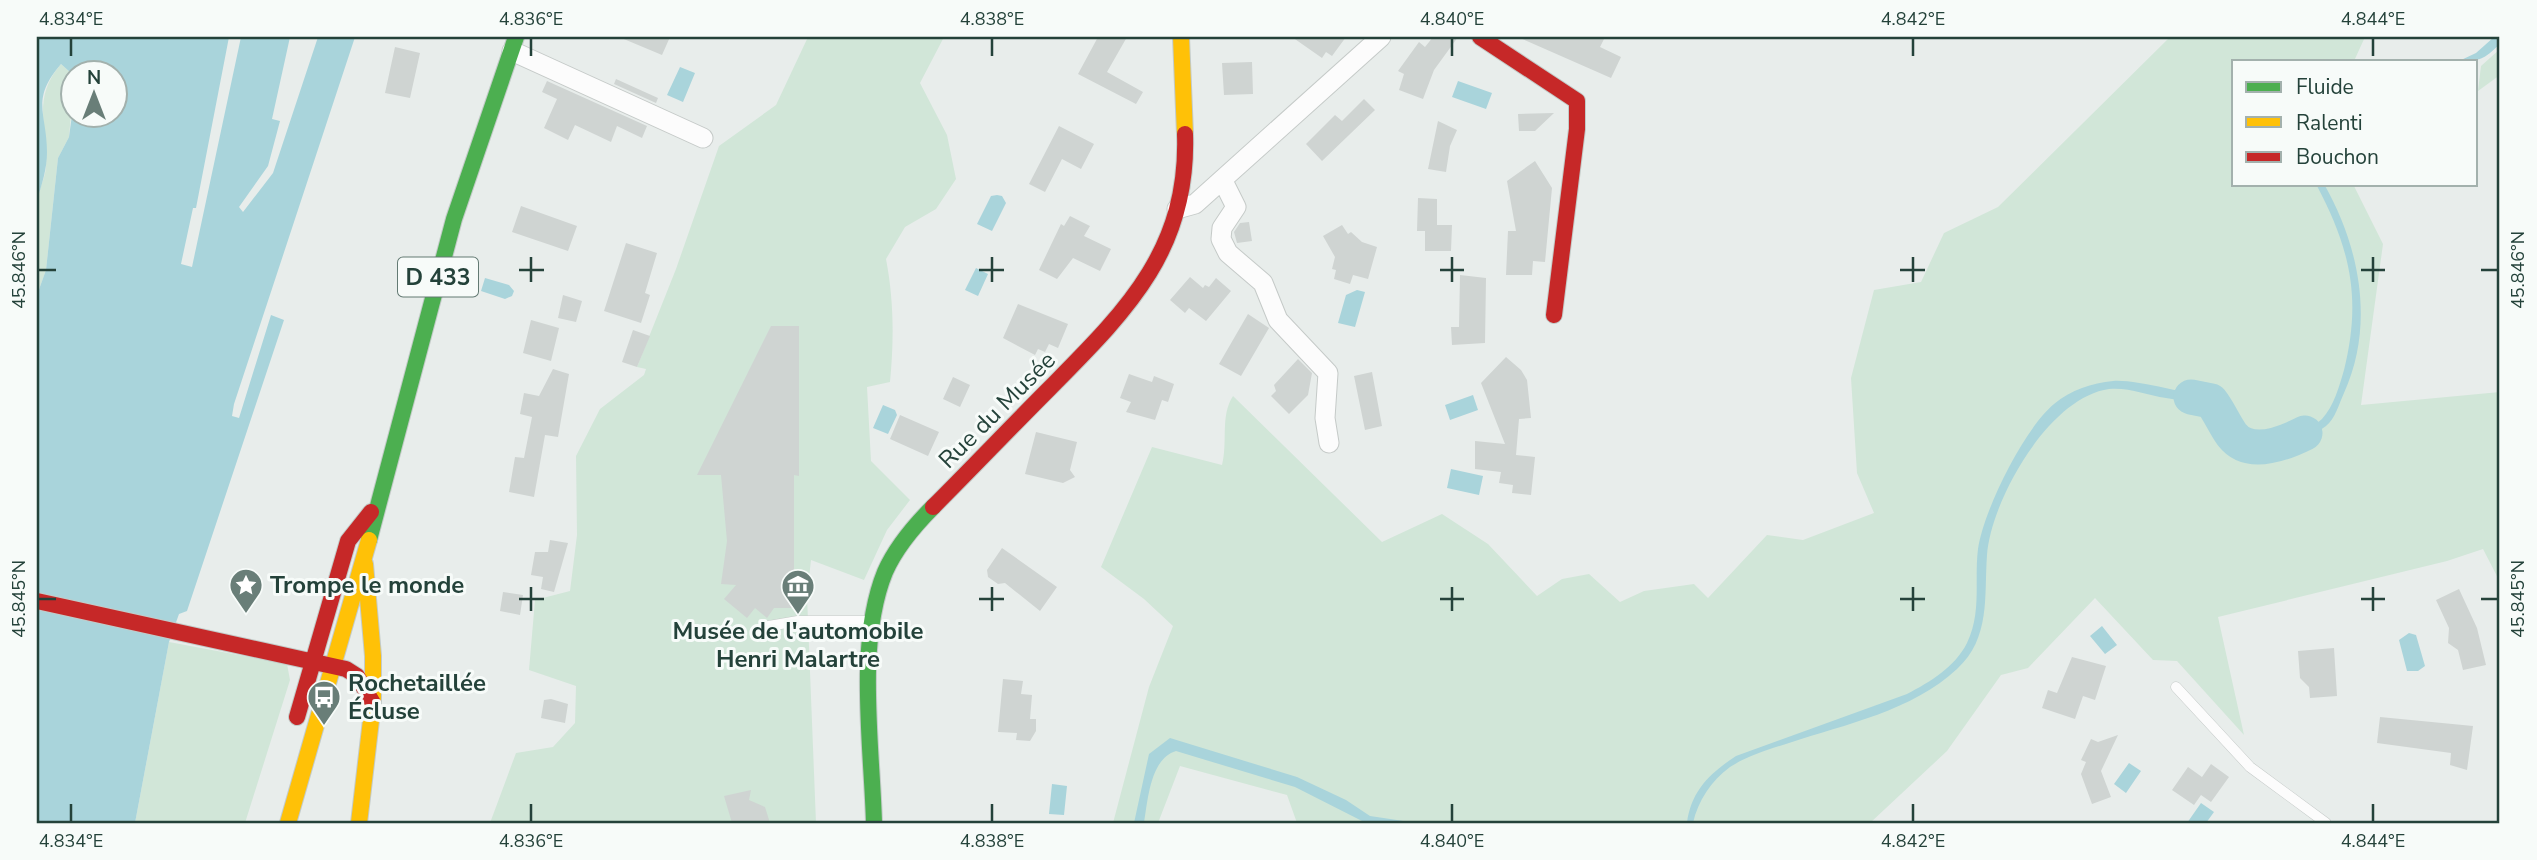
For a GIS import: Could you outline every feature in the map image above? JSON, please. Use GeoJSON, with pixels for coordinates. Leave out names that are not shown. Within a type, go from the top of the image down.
{"type":"FeatureCollection","features":[{"type":"Feature","properties":{"kind":"street","name":"Rue du Musée"},"geometry":{"type":"LineString","coordinates":[[874,823],[874,621],[882,581],[898,546],[989,449],[1121,316],[1150,273],[1172,228],[1186,164],[1181,37]]}},
{"type":"Feature","properties":{"kind":"street"},"geometry":{"type":"LineString","coordinates":[[1177,209],[1195,204],[1223,181],[1381,37]]}},
{"type":"Feature","properties":{"kind":"street"},"geometry":{"type":"LineString","coordinates":[[1480,37],[1577,101],[1577,129],[1554,314]]}},
{"type":"Feature","properties":{"kind":"street"},"geometry":{"type":"LineString","coordinates":[[516,42],[703,138]]}},
{"type":"Feature","properties":{"kind":"street","name":"D 433"},"geometry":{"type":"LineString","coordinates":[[288,823],[365,560],[375,507],[454,219],[516,42]]}},
{"type":"Feature","properties":{"kind":"street"},"geometry":{"type":"LineString","coordinates":[[1223,181],[1236,207],[1222,228],[1221,239],[1228,253],[1263,283],[1278,320],[1328,373],[1325,418],[1329,443]]}},
{"type":"Feature","properties":{"kind":"street","name":"D 433"},"geometry":{"type":"LineString","coordinates":[[294,728],[348,541],[375,507]]}},
{"type":"Feature","properties":{"kind":"street"},"geometry":{"type":"LineString","coordinates":[[359,823],[373,703],[373,656],[365,560]]}},
{"type":"Feature","properties":{"kind":"street"},"geometry":{"type":"LineString","coordinates":[[37,601],[334,666],[357,676],[373,703]]}},
{"type":"Feature","properties":{"kind":"lane"},"geometry":{"type":"LineString","coordinates":[[763,627],[798,621],[874,621]]}},
{"type":"Feature","properties":{"kind":"lane"},"geometry":{"type":"LineString","coordinates":[[2176,687],[2250,767],[2326,823]]}},
{"type":"Feature","properties":{"kind":"green space"},"geometry":{"type":"Polygon","coordinates":[[[808,37],[944,37],[920,83],[947,135],[956,179],[936,209],[905,227],[886,259],[892,320],[890,382],[867,387],[871,461],[910,500],[887,530],[864,580],[811,560],[807,596],[816,823],[490,823],[516,753],[553,747],[575,723],[576,686],[529,670],[535,600],[570,591],[577,535],[576,456],[600,409],[644,375],[646,369],[637,367],[676,269],[719,146],[776,105],[808,37]]]}},
{"type":"Feature","properties":{"kind":"green space"},"geometry":{"type":"Polygon","coordinates":[[[2170,37],[2365,37],[2354,60],[2232,60],[2232,186],[2354,186],[2383,244],[2361,405],[2500,392],[2500,582],[2483,549],[2447,561],[2218,617],[2244,735],[2177,661],[2153,660],[2095,598],[2028,668],[2001,675],[1947,751],[1870,823],[1297,823],[1287,795],[1180,766],[1158,823],[1113,823],[1149,687],[1173,626],[1144,599],[1101,567],[1152,447],[1222,465],[1225,420],[1233,396],[1382,542],[1442,514],[1488,544],[1537,596],[1562,579],[1589,574],[1620,602],[1644,591],[1694,584],[1708,598],[1767,535],[1803,540],[1874,513],[1857,473],[1851,378],[1874,290],[1921,282],[1944,233],[1998,207],[2170,37]]]}},
{"type":"Feature","properties":{"kind":"green space"},"geometry":{"type":"Polygon","coordinates":[[[2500,49],[2500,75],[2478,91],[2481,66],[2500,49]]]}},
{"type":"Feature","properties":{"kind":"green space"},"geometry":{"type":"Polygon","coordinates":[[[60,65],[60,130],[70,130],[69,137],[58,158],[46,270],[37,295],[37,203],[46,167],[43,113],[46,89],[60,65]]]}},
{"type":"Feature","properties":{"kind":"green space"},"geometry":{"type":"Polygon","coordinates":[[[169,642],[287,664],[290,680],[245,823],[135,823],[169,642]]]}},
{"type":"Feature","properties":{"kind":"water"},"geometry":{"type":"Polygon","coordinates":[[[37,37],[229,37],[196,208],[193,208],[181,264],[192,267],[241,37],[290,37],[272,119],[280,121],[268,166],[239,207],[243,212],[273,173],[318,37],[355,37],[234,404],[232,416],[239,418],[271,315],[284,320],[187,611],[179,614],[169,642],[135,823],[37,823],[37,295],[46,270],[58,158],[70,130],[130,130],[130,60],[60,60],[60,65],[51,77],[43,97],[47,158],[37,200],[37,37]]]}},
{"type":"Feature","properties":{"kind":"water"},"geometry":{"type":"Polygon","coordinates":[[[2494,37],[2500,37],[2500,44],[2485,56],[2477,60],[2461,60],[2476,53],[2494,37]]]}},
{"type":"Feature","properties":{"kind":"water"},"geometry":{"type":"Polygon","coordinates":[[[680,67],[695,73],[683,102],[667,95],[680,67]]]}},
{"type":"Feature","properties":{"kind":"water"},"geometry":{"type":"Polygon","coordinates":[[[1458,81],[1492,93],[1486,109],[1452,97],[1458,81]]]}},
{"type":"Feature","properties":{"kind":"water"},"geometry":{"type":"Polygon","coordinates":[[[2317,186],[2325,186],[2347,234],[2359,287],[2361,314],[2354,367],[2329,423],[2314,433],[2278,446],[2250,452],[2230,444],[2208,404],[2123,389],[2109,389],[2087,396],[2065,411],[2045,431],[2027,454],[1999,507],[1987,555],[1981,630],[1968,657],[1957,669],[1920,696],[1878,715],[1766,750],[1737,763],[1711,785],[1698,807],[1693,823],[1687,823],[1697,792],[1710,776],[1736,756],[1907,694],[1949,667],[1962,652],[1972,631],[1977,596],[1978,549],[1997,492],[2030,432],[2054,404],[2067,395],[2097,383],[2123,381],[2213,398],[2219,401],[2234,437],[2254,445],[2274,441],[2319,422],[2338,390],[2352,320],[2350,274],[2345,252],[2317,186]]]}},
{"type":"Feature","properties":{"kind":"water"},"geometry":{"type":"Polygon","coordinates":[[[991,196],[1002,196],[1006,203],[992,231],[977,224],[991,196]]]}},
{"type":"Feature","properties":{"kind":"water"},"geometry":{"type":"Polygon","coordinates":[[[976,268],[988,274],[978,296],[965,290],[976,268]]]}},
{"type":"Feature","properties":{"kind":"water"},"geometry":{"type":"Polygon","coordinates":[[[485,278],[509,285],[514,291],[512,296],[505,299],[481,291],[485,278]]]}},
{"type":"Feature","properties":{"kind":"water"},"geometry":{"type":"Polygon","coordinates":[[[1357,290],[1365,292],[1355,327],[1338,323],[1346,295],[1357,290]]]}},
{"type":"Feature","properties":{"kind":"water"},"geometry":{"type":"Polygon","coordinates":[[[1473,395],[1478,410],[1450,420],[1445,405],[1473,395]]]}},
{"type":"Feature","properties":{"kind":"water"},"geometry":{"type":"Polygon","coordinates":[[[883,405],[895,410],[897,415],[888,434],[873,428],[883,405]]]}},
{"type":"Feature","properties":{"kind":"water"},"geometry":{"type":"Polygon","coordinates":[[[1451,469],[1483,476],[1479,495],[1447,488],[1451,469]]]}},
{"type":"Feature","properties":{"kind":"water"},"geometry":{"type":"Polygon","coordinates":[[[2102,626],[2117,645],[2105,654],[2090,636],[2102,626]]]}},
{"type":"Feature","properties":{"kind":"water"},"geometry":{"type":"Polygon","coordinates":[[[2409,633],[2416,635],[2425,666],[2418,671],[2407,671],[2399,640],[2409,633]]]}},
{"type":"Feature","properties":{"kind":"water"},"geometry":{"type":"Polygon","coordinates":[[[1170,738],[1297,777],[1346,800],[1370,816],[1417,823],[1366,823],[1295,787],[1176,751],[1167,755],[1156,771],[1144,823],[1134,823],[1149,754],[1170,738]]]}},
{"type":"Feature","properties":{"kind":"water"},"geometry":{"type":"Polygon","coordinates":[[[2129,763],[2141,771],[2126,793],[2114,784],[2129,763]]]}},
{"type":"Feature","properties":{"kind":"water"},"geometry":{"type":"Polygon","coordinates":[[[1052,784],[1067,786],[1064,815],[1049,814],[1052,784]]]}},
{"type":"Feature","properties":{"kind":"water"},"geometry":{"type":"Polygon","coordinates":[[[2201,803],[2214,812],[2206,823],[2187,823],[2201,803]]]}},
{"type":"Feature","properties":{"kind":"building"},"geometry":{"type":"Polygon","coordinates":[[[619,37],[670,37],[662,55],[619,37]]]}},
{"type":"Feature","properties":{"kind":"building"},"geometry":{"type":"Polygon","coordinates":[[[1098,37],[1127,37],[1107,72],[1143,92],[1136,104],[1078,74],[1098,37]]]}},
{"type":"Feature","properties":{"kind":"building"},"geometry":{"type":"Polygon","coordinates":[[[1292,37],[1346,37],[1332,56],[1326,52],[1322,58],[1292,37]]]}},
{"type":"Feature","properties":{"kind":"building"},"geometry":{"type":"Polygon","coordinates":[[[1433,37],[1458,37],[1434,70],[1423,99],[1399,90],[1404,74],[1398,71],[1419,42],[1425,47],[1433,37]]]}},
{"type":"Feature","properties":{"kind":"building"},"geometry":{"type":"Polygon","coordinates":[[[1518,37],[1605,37],[1600,47],[1621,57],[1611,78],[1518,37]]]}},
{"type":"Feature","properties":{"kind":"building"},"geometry":{"type":"Polygon","coordinates":[[[395,47],[420,53],[410,98],[385,93],[395,47]]]}},
{"type":"Feature","properties":{"kind":"building"},"geometry":{"type":"Polygon","coordinates":[[[1252,62],[1253,94],[1224,95],[1222,63],[1252,62]]]}},
{"type":"Feature","properties":{"kind":"building"},"geometry":{"type":"Polygon","coordinates":[[[616,79],[658,98],[656,103],[614,84],[616,79]]]}},
{"type":"Feature","properties":{"kind":"building"},"geometry":{"type":"Polygon","coordinates":[[[547,81],[647,126],[642,138],[617,126],[611,142],[575,125],[568,140],[544,128],[557,99],[542,92],[547,81]]]}},
{"type":"Feature","properties":{"kind":"building"},"geometry":{"type":"Polygon","coordinates":[[[1364,99],[1375,110],[1322,161],[1306,144],[1335,115],[1342,121],[1364,99]]]}},
{"type":"Feature","properties":{"kind":"building"},"geometry":{"type":"Polygon","coordinates":[[[1554,113],[1535,131],[1519,131],[1518,114],[1554,113]]]}},
{"type":"Feature","properties":{"kind":"building"},"geometry":{"type":"Polygon","coordinates":[[[1438,121],[1457,130],[1450,146],[1446,172],[1428,169],[1438,121]]]}},
{"type":"Feature","properties":{"kind":"building"},"geometry":{"type":"Polygon","coordinates":[[[1059,126],[1094,144],[1081,169],[1062,159],[1045,192],[1029,184],[1059,126]]]}},
{"type":"Feature","properties":{"kind":"building"},"geometry":{"type":"Polygon","coordinates":[[[1535,161],[1552,188],[1545,262],[1533,261],[1532,275],[1506,275],[1508,231],[1516,231],[1507,181],[1535,161]]]}},
{"type":"Feature","properties":{"kind":"building"},"geometry":{"type":"Polygon","coordinates":[[[1418,198],[1437,199],[1437,225],[1452,225],[1451,251],[1425,251],[1425,231],[1417,231],[1418,198]]]}},
{"type":"Feature","properties":{"kind":"building"},"geometry":{"type":"Polygon","coordinates":[[[521,206],[577,226],[568,251],[512,232],[521,206]]]}},
{"type":"Feature","properties":{"kind":"building"},"geometry":{"type":"Polygon","coordinates":[[[1070,216],[1090,226],[1084,236],[1111,249],[1100,271],[1073,258],[1057,279],[1039,270],[1061,224],[1064,226],[1070,216]]]}},
{"type":"Feature","properties":{"kind":"building"},"geometry":{"type":"Polygon","coordinates":[[[1249,222],[1252,241],[1237,243],[1234,232],[1240,223],[1249,222]]]}},
{"type":"Feature","properties":{"kind":"building"},"geometry":{"type":"Polygon","coordinates":[[[1342,225],[1348,234],[1351,232],[1362,242],[1377,247],[1368,279],[1353,275],[1350,284],[1334,279],[1336,270],[1332,269],[1335,257],[1323,236],[1342,225]]]}},
{"type":"Feature","properties":{"kind":"building"},"geometry":{"type":"Polygon","coordinates":[[[626,243],[657,253],[645,293],[650,295],[641,323],[604,311],[626,243]]]}},
{"type":"Feature","properties":{"kind":"building"},"geometry":{"type":"Polygon","coordinates":[[[1460,275],[1486,278],[1485,343],[1452,345],[1451,327],[1459,327],[1460,275]]]}},
{"type":"Feature","properties":{"kind":"building"},"geometry":{"type":"Polygon","coordinates":[[[1190,277],[1203,288],[1205,285],[1209,287],[1216,278],[1231,291],[1206,321],[1189,308],[1185,313],[1170,300],[1190,277]]]}},
{"type":"Feature","properties":{"kind":"building"},"geometry":{"type":"Polygon","coordinates":[[[563,295],[582,301],[576,322],[558,318],[563,295]]]}},
{"type":"Feature","properties":{"kind":"building"},"geometry":{"type":"Polygon","coordinates":[[[1018,304],[1068,324],[1058,348],[1049,344],[1045,352],[1038,349],[1035,355],[1003,338],[1018,304]]]}},
{"type":"Feature","properties":{"kind":"building"},"geometry":{"type":"Polygon","coordinates":[[[1248,314],[1269,328],[1241,376],[1219,364],[1248,314]]]}},
{"type":"Feature","properties":{"kind":"building"},"geometry":{"type":"Polygon","coordinates":[[[531,320],[559,328],[551,361],[523,353],[531,320]]]}},
{"type":"Feature","properties":{"kind":"building"},"geometry":{"type":"Polygon","coordinates":[[[771,326],[799,326],[799,476],[794,475],[794,608],[774,608],[767,618],[755,608],[747,618],[724,599],[736,585],[721,584],[727,541],[721,475],[697,475],[771,326]]]}},
{"type":"Feature","properties":{"kind":"building"},"geometry":{"type":"Polygon","coordinates":[[[633,330],[650,336],[637,367],[622,362],[633,330]]]}},
{"type":"Feature","properties":{"kind":"building"},"geometry":{"type":"Polygon","coordinates":[[[1506,357],[1521,370],[1527,380],[1531,418],[1519,419],[1516,455],[1535,457],[1531,495],[1512,493],[1513,485],[1499,483],[1501,472],[1475,469],[1475,441],[1505,444],[1481,383],[1506,357]]]}},
{"type":"Feature","properties":{"kind":"building"},"geometry":{"type":"Polygon","coordinates":[[[1298,359],[1312,373],[1308,395],[1289,414],[1271,396],[1276,391],[1274,385],[1298,359]]]}},
{"type":"Feature","properties":{"kind":"building"},"geometry":{"type":"Polygon","coordinates":[[[553,369],[569,374],[558,437],[545,435],[534,497],[509,492],[515,457],[524,458],[532,417],[520,414],[524,393],[539,396],[553,369]]]}},
{"type":"Feature","properties":{"kind":"building"},"geometry":{"type":"Polygon","coordinates":[[[1372,372],[1382,426],[1365,430],[1354,376],[1372,372]]]}},
{"type":"Feature","properties":{"kind":"building"},"geometry":{"type":"Polygon","coordinates":[[[1129,374],[1152,382],[1154,376],[1174,384],[1168,402],[1162,400],[1155,420],[1126,412],[1131,402],[1120,398],[1129,374]]]}},
{"type":"Feature","properties":{"kind":"building"},"geometry":{"type":"Polygon","coordinates":[[[953,377],[970,385],[960,407],[943,399],[953,377]]]}},
{"type":"Feature","properties":{"kind":"building"},"geometry":{"type":"Polygon","coordinates":[[[900,415],[939,432],[928,456],[890,439],[900,415]]]}},
{"type":"Feature","properties":{"kind":"building"},"geometry":{"type":"Polygon","coordinates":[[[1036,432],[1077,442],[1070,470],[1075,477],[1063,483],[1025,474],[1036,432]]]}},
{"type":"Feature","properties":{"kind":"building"},"geometry":{"type":"Polygon","coordinates":[[[550,540],[568,543],[554,592],[541,589],[543,577],[531,575],[535,552],[548,552],[550,540]]]}},
{"type":"Feature","properties":{"kind":"building"},"geometry":{"type":"Polygon","coordinates":[[[1002,548],[1057,587],[1040,611],[1005,583],[998,584],[988,577],[987,570],[1002,548]]]}},
{"type":"Feature","properties":{"kind":"building"},"geometry":{"type":"Polygon","coordinates":[[[2459,589],[2477,628],[2486,665],[2463,670],[2458,650],[2448,643],[2449,628],[2436,600],[2459,589]]]}},
{"type":"Feature","properties":{"kind":"building"},"geometry":{"type":"Polygon","coordinates":[[[503,592],[523,595],[520,615],[500,611],[503,592]]]}},
{"type":"Feature","properties":{"kind":"building"},"geometry":{"type":"Polygon","coordinates":[[[2334,648],[2337,696],[2310,698],[2309,687],[2300,678],[2298,651],[2334,648]]]}},
{"type":"Feature","properties":{"kind":"building"},"geometry":{"type":"Polygon","coordinates":[[[2072,657],[2106,666],[2095,700],[2083,696],[2075,719],[2042,708],[2048,690],[2057,693],[2072,657]]]}},
{"type":"Feature","properties":{"kind":"building"},"geometry":{"type":"Polygon","coordinates":[[[1003,679],[1023,681],[1021,694],[1032,695],[1030,719],[1036,719],[1036,731],[1030,741],[1016,740],[1017,733],[998,732],[1003,679]]]}},
{"type":"Feature","properties":{"kind":"building"},"geometry":{"type":"Polygon","coordinates":[[[551,699],[568,704],[565,723],[541,718],[544,700],[551,699]]]}},
{"type":"Feature","properties":{"kind":"building"},"geometry":{"type":"Polygon","coordinates":[[[2380,717],[2473,726],[2467,770],[2450,765],[2451,753],[2377,743],[2380,717]]]}},
{"type":"Feature","properties":{"kind":"building"},"geometry":{"type":"Polygon","coordinates":[[[2118,735],[2101,771],[2111,797],[2092,804],[2081,774],[2086,762],[2081,760],[2091,739],[2098,742],[2118,735]]]}},
{"type":"Feature","properties":{"kind":"building"},"geometry":{"type":"Polygon","coordinates":[[[2211,764],[2229,777],[2211,802],[2201,795],[2194,805],[2172,790],[2188,767],[2202,777],[2211,764]]]}},
{"type":"Feature","properties":{"kind":"building"},"geometry":{"type":"Polygon","coordinates":[[[751,790],[749,800],[765,807],[770,823],[732,823],[724,796],[751,790]]]}},
{"type":"Feature","properties":{"kind":"waterway"},"geometry":{"type":"LineString","coordinates":[[2191,397],[2211,401],[2232,435],[2248,446],[2278,444],[2305,433]]}},
{"type":"Feature","properties":{"kind":"traffic: fast"},"geometry":{"type":"LineString","coordinates":[[369,540],[454,219],[516,37]]}},
{"type":"Feature","properties":{"kind":"traffic: fast"},"geometry":{"type":"LineString","coordinates":[[874,823],[868,663],[876,600],[894,554],[912,529],[933,507]]}},
{"type":"Feature","properties":{"kind":"traffic: slow"},"geometry":{"type":"LineString","coordinates":[[1181,37],[1185,134]]}},
{"type":"Feature","properties":{"kind":"traffic: slow"},"geometry":{"type":"LineString","coordinates":[[288,823],[369,540]]}},
{"type":"Feature","properties":{"kind":"traffic: slow"},"geometry":{"type":"LineString","coordinates":[[359,823],[373,703],[373,656],[365,564]]}},
{"type":"Feature","properties":{"kind":"traffic: jam"},"geometry":{"type":"LineString","coordinates":[[1480,37],[1577,101],[1577,129],[1554,315]]}},
{"type":"Feature","properties":{"kind":"traffic: jam"},"geometry":{"type":"LineString","coordinates":[[933,507],[1103,333],[1147,276],[1164,246],[1176,212],[1183,175],[1185,134]]}},
{"type":"Feature","properties":{"kind":"traffic: jam"},"geometry":{"type":"LineString","coordinates":[[297,717],[348,541],[371,512]]}},
{"type":"Feature","properties":{"kind":"traffic: jam"},"geometry":{"type":"LineString","coordinates":[[37,601],[346,669],[357,676],[373,703]]}},
{"type":"Feature","properties":{"kind":"place","name":"Trompe le monde"},"geometry":{"type":"Point","coordinates":[246,615]}},
{"type":"Feature","properties":{"kind":"place","name":"Musée de l'automobile Henri Malartre"},"geometry":{"type":"Point","coordinates":[798,616]}},
{"type":"Feature","properties":{"kind":"place","name":"Rochetaillée Écluse"},"geometry":{"type":"Point","coordinates":[324,727]}}]}
